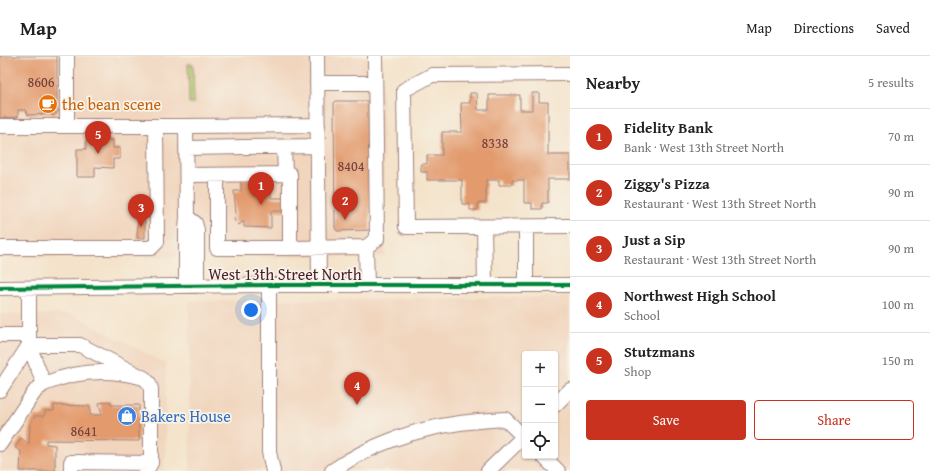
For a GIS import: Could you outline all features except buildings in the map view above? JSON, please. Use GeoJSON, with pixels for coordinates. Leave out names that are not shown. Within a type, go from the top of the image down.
{"type":"FeatureCollection","features":[{"type":"Feature","properties":{"kind":"street"},"geometry":{"type":"LineString","coordinates":[[66,56],[67,126]]}},
{"type":"Feature","properties":{"kind":"street"},"geometry":{"type":"LineString","coordinates":[[317,56],[319,286]]}},
{"type":"Feature","properties":{"kind":"street"},"geometry":{"type":"LineString","coordinates":[[217,175],[217,248],[366,248],[377,239],[375,56]]}},
{"type":"Feature","properties":{"kind":"street"},"geometry":{"type":"LineString","coordinates":[[570,74],[432,75],[404,90],[406,227],[570,226]]}},
{"type":"Feature","properties":{"kind":"street"},"geometry":{"type":"LineString","coordinates":[[317,83],[376,83]]}},
{"type":"Feature","properties":{"kind":"street"},"geometry":{"type":"LineString","coordinates":[[0,126],[318,125]]}},
{"type":"Feature","properties":{"kind":"street"},"geometry":{"type":"LineString","coordinates":[[0,248],[151,248],[157,242],[156,126]]}},
{"type":"Feature","properties":{"kind":"street"},"geometry":{"type":"LineString","coordinates":[[186,126],[187,217],[195,223],[197,230],[192,286]]}},
{"type":"Feature","properties":{"kind":"street"},"geometry":{"type":"LineString","coordinates":[[186,148],[318,146]]}},
{"type":"Feature","properties":{"kind":"street"},"geometry":{"type":"LineString","coordinates":[[284,147],[284,174]]}},
{"type":"Feature","properties":{"kind":"street"},"geometry":{"type":"LineString","coordinates":[[186,175],[290,174],[290,248]]}},
{"type":"Feature","properties":{"kind":"street"},"geometry":{"type":"LineString","coordinates":[[484,227],[485,285]]}},
{"type":"Feature","properties":{"kind":"street"},"geometry":{"type":"LineString","coordinates":[[526,227],[526,285]]}},
{"type":"Feature","properties":{"kind":"street"},"geometry":{"type":"LineString","coordinates":[[366,248],[367,285]]}},
{"type":"Feature","properties":{"kind":"street","name":"West 13th Street North"},"geometry":{"type":"LineString","coordinates":[[0,288],[570,285]]}},
{"type":"Feature","properties":{"kind":"street"},"geometry":{"type":"LineString","coordinates":[[269,286],[269,452],[273,471]]}},
{"type":"Feature","properties":{"kind":"street"},"geometry":{"type":"LineString","coordinates":[[29,288],[29,340],[44,384]]}},
{"type":"Feature","properties":{"kind":"street"},"geometry":{"type":"LineString","coordinates":[[0,335],[29,340],[80,345],[144,378],[149,383],[151,389],[148,467],[71,462],[71,471]]}},
{"type":"Feature","properties":{"kind":"street"},"geometry":{"type":"LineString","coordinates":[[0,390],[29,340]]}},
{"type":"Feature","properties":{"kind":"street"},"geometry":{"type":"LineString","coordinates":[[101,356],[102,372]]}},
{"type":"Feature","properties":{"kind":"street"},"geometry":{"type":"LineString","coordinates":[[0,444],[30,397],[44,384],[72,374],[102,372],[116,372],[144,378]]}},
{"type":"Feature","properties":{"kind":"street"},"geometry":{"type":"LineString","coordinates":[[558,402],[570,390]]}},
{"type":"Feature","properties":{"kind":"street"},"geometry":{"type":"LineString","coordinates":[[332,471],[368,450],[396,439],[426,430],[459,423],[505,419],[522,435]]}},
{"type":"Feature","properties":{"kind":"street"},"geometry":{"type":"LineString","coordinates":[[488,471],[522,439]]}},
{"type":"Feature","properties":{"kind":"street"},"geometry":{"type":"LineString","coordinates":[[546,459],[558,471]]}},
{"type":"Feature","properties":{"kind":"shaded area"},"geometry":{"type":"Polygon","coordinates":[[[0,56],[382,56],[385,256],[0,258],[0,56]]]}},
{"type":"Feature","properties":{"kind":"shaded area"},"geometry":{"type":"Polygon","coordinates":[[[570,297],[570,471],[190,471],[189,301],[570,297]]]}},
{"type":"Feature","properties":{"kind":"shaded area"},"geometry":{"type":"Polygon","coordinates":[[[0,314],[72,314],[166,364],[164,471],[0,471],[0,314]]]}},
{"type":"Feature","properties":{"kind":"green space"},"geometry":{"type":"Polygon","coordinates":[[[188,64],[193,64],[194,103],[189,103],[188,64]]]}},
{"type":"Feature","properties":{"kind":"cycle path"},"geometry":{"type":"LineString","coordinates":[[0,288],[269,285],[570,285]]}},
{"type":"Feature","properties":{"kind":"place","name":"the bean scene"},"geometry":{"type":"Point","coordinates":[48,104]}},
{"type":"Feature","properties":{"kind":"place","name":"Stutzmans"},"geometry":{"type":"Point","coordinates":[98,154]}},
{"type":"Feature","properties":{"kind":"place","name":"Fidelity Bank"},"geometry":{"type":"Point","coordinates":[261,205]}},
{"type":"Feature","properties":{"kind":"place","name":"Ziggy's Pizza"},"geometry":{"type":"Point","coordinates":[345,220]}},
{"type":"Feature","properties":{"kind":"place","name":"Just a Sip"},"geometry":{"type":"Point","coordinates":[141,227]}},
{"type":"Feature","properties":{"kind":"place","name":"Northwest High School"},"geometry":{"type":"Point","coordinates":[357,405]}},
{"type":"Feature","properties":{"kind":"place","name":"Bakers House"},"geometry":{"type":"Point","coordinates":[127,416]}}]}
